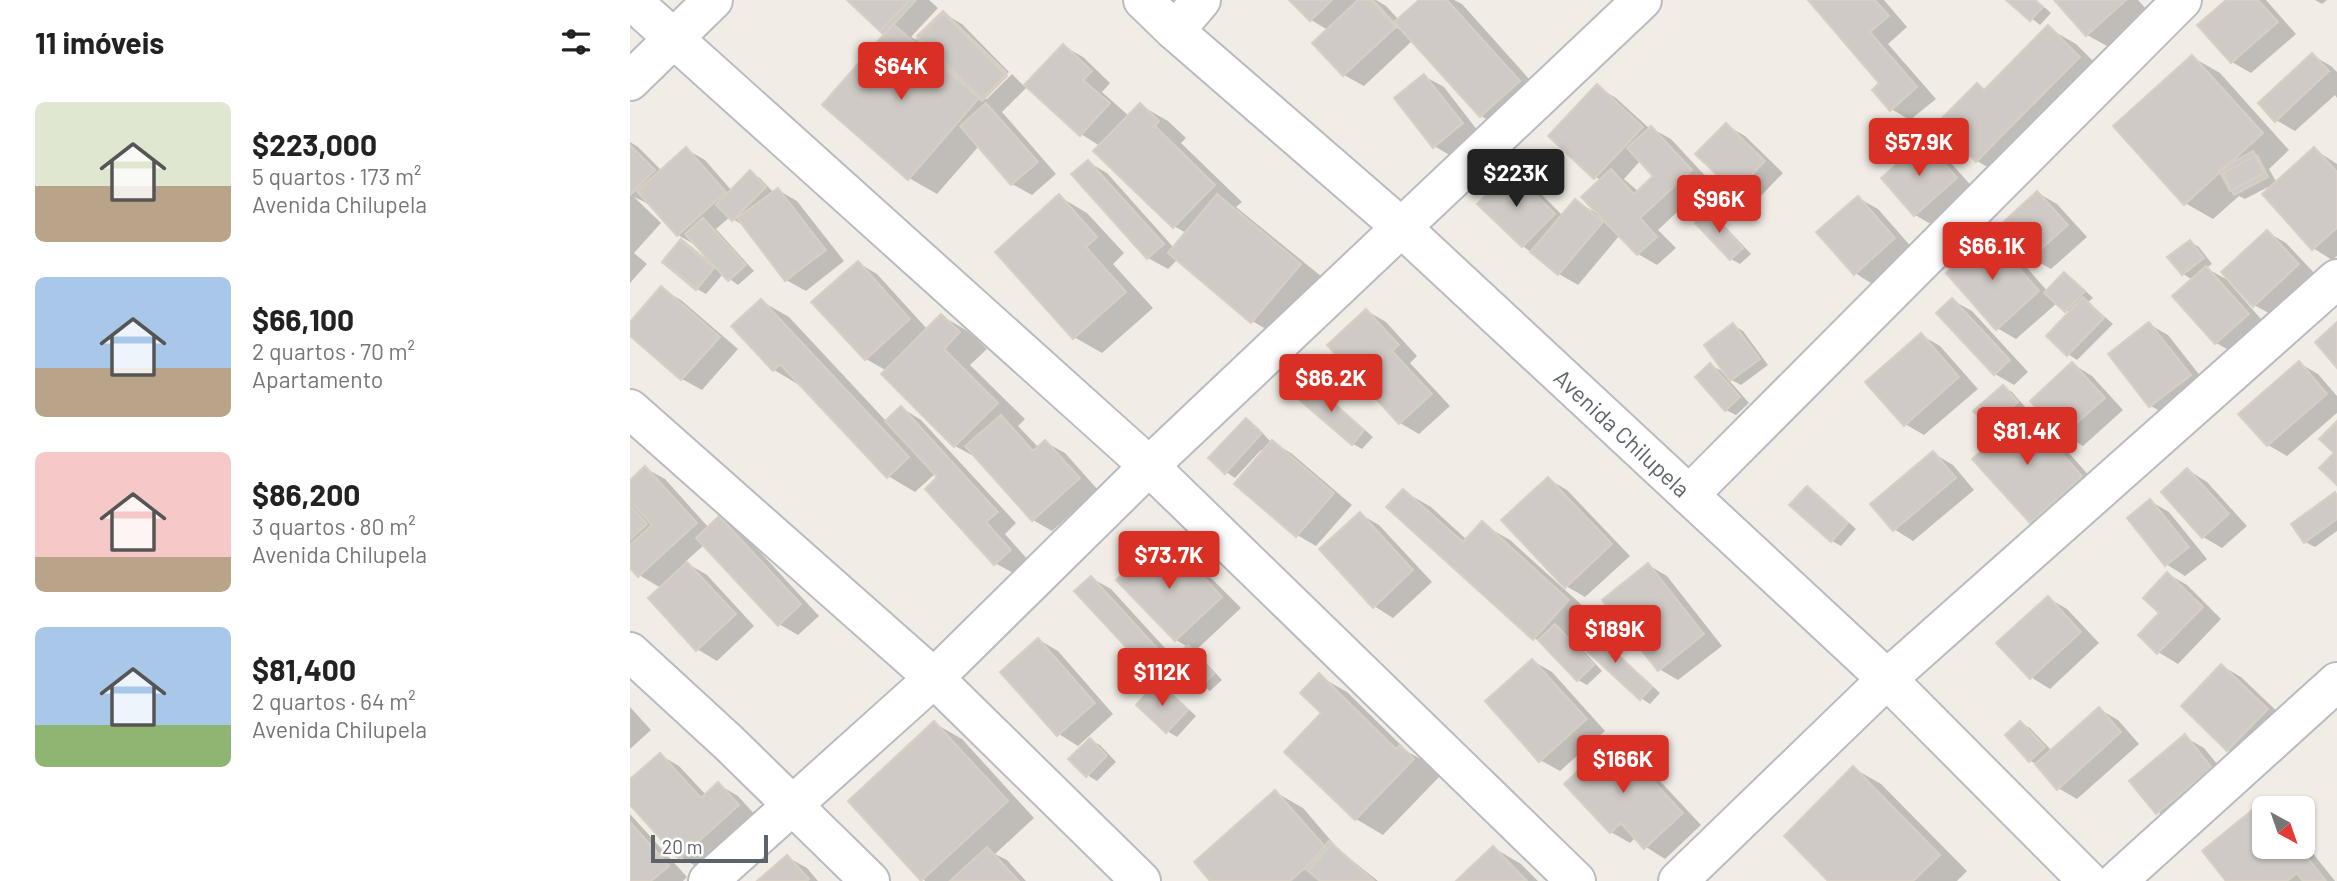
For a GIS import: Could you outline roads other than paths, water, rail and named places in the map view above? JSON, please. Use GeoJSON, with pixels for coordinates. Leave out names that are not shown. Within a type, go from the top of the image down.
{"type":"FeatureCollection","features":[{"type":"Feature","properties":{"kind":"street"},"geometry":{"type":"LineString","coordinates":[[631,0],[1149,466],[1576,881]]}},
{"type":"Feature","properties":{"kind":"street"},"geometry":{"type":"LineString","coordinates":[[630,80],[713,0]]}},
{"type":"Feature","properties":{"kind":"street","name":"Avenida Chilupela"},"geometry":{"type":"LineString","coordinates":[[1143,0],[1175,31],[1401,227],[1887,679],[2088,881]]}},
{"type":"Feature","properties":{"kind":"street"},"geometry":{"type":"LineString","coordinates":[[1175,31],[1201,0]]}},
{"type":"Feature","properties":{"kind":"street"},"geometry":{"type":"LineString","coordinates":[[708,881],[933,678],[1149,466],[1642,0]]}},
{"type":"Feature","properties":{"kind":"street"},"geometry":{"type":"LineString","coordinates":[[1689,495],[2182,0]]}},
{"type":"Feature","properties":{"kind":"street"},"geometry":{"type":"LineString","coordinates":[[1678,881],[1887,679],[2337,279]]}},
{"type":"Feature","properties":{"kind":"street"},"geometry":{"type":"LineString","coordinates":[[630,409],[933,678],[1141,881]]}},
{"type":"Feature","properties":{"kind":"street"},"geometry":{"type":"LineString","coordinates":[[630,652],[870,881]]}},
{"type":"Feature","properties":{"kind":"street"},"geometry":{"type":"LineString","coordinates":[[2117,881],[2337,682]]}}]}
